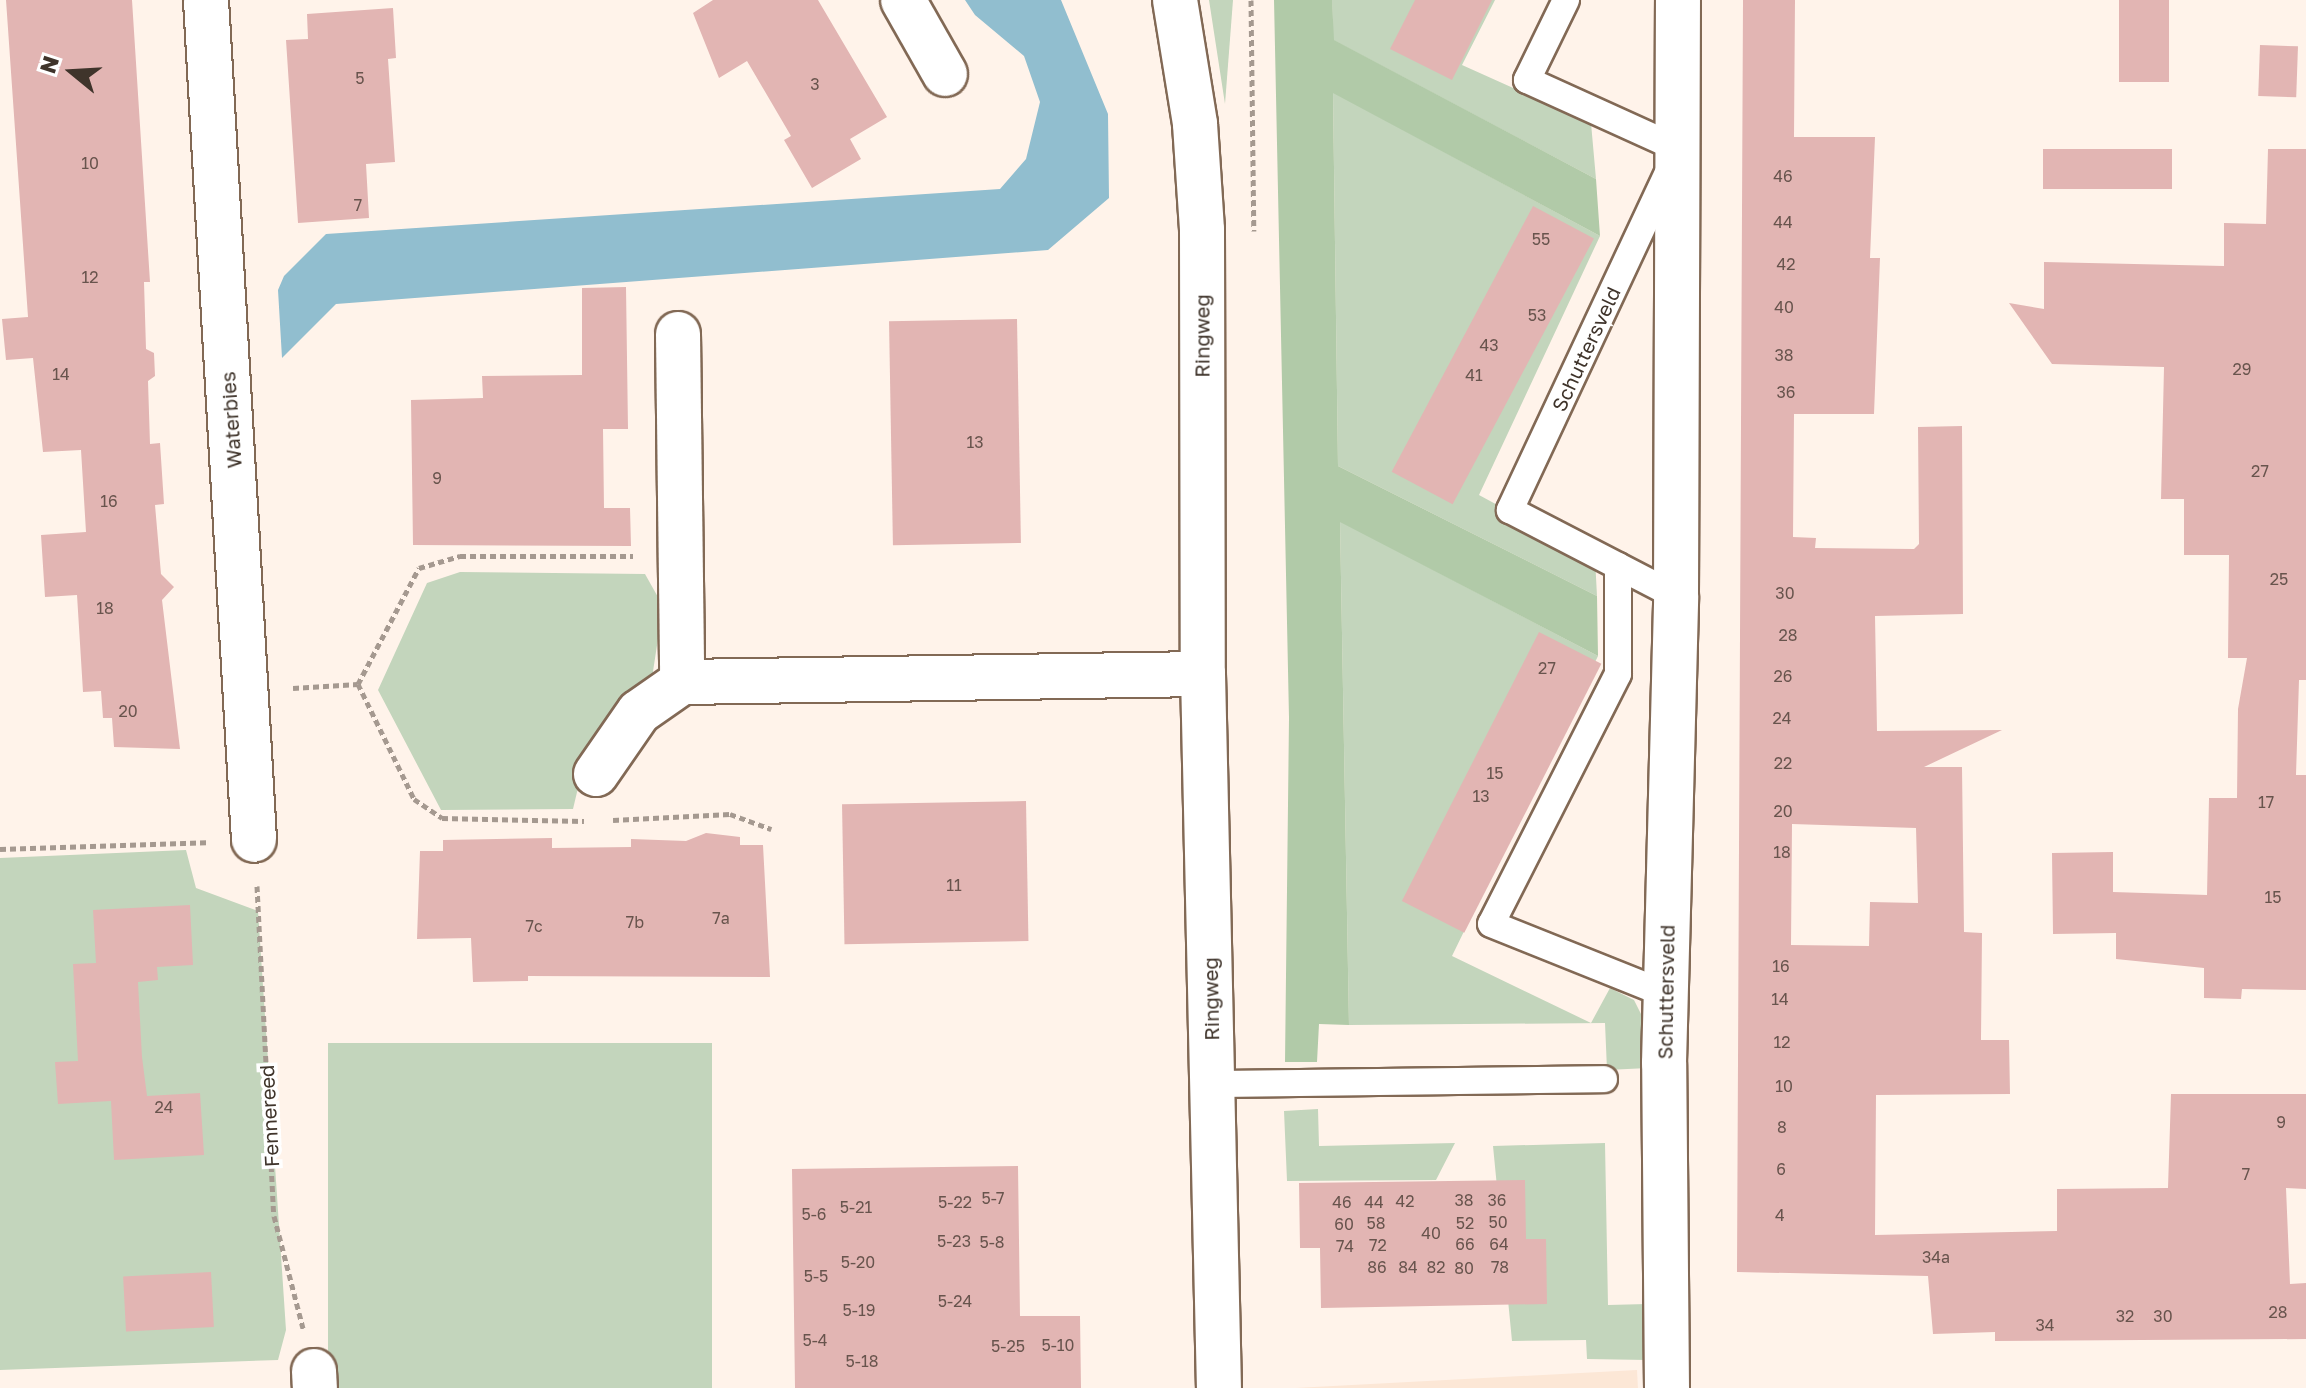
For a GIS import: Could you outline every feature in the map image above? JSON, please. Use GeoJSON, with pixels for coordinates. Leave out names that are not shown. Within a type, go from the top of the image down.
{"type":"FeatureCollection","features":[{"type":"Feature","properties":{"kind":"street","name":"Waterbies"},"geometry":{"type":"LineString","coordinates":[[206,0],[248,691],[254,840]]}},
{"type":"Feature","properties":{"kind":"street"},"geometry":{"type":"LineString","coordinates":[[903,0],[945,74]]}},
{"type":"Feature","properties":{"kind":"street","name":"Ringweg"},"geometry":{"type":"LineString","coordinates":[[1175,0],[1195,124],[1202,230],[1203,674],[1219,1388]]}},
{"type":"Feature","properties":{"kind":"street","name":"Schuttersveld"},"geometry":{"type":"LineString","coordinates":[[1667,1388],[1666,994],[1676,596],[1678,0]]}},
{"type":"Feature","properties":{"kind":"street"},"geometry":{"type":"LineString","coordinates":[[678,334],[682,682]]}},
{"type":"Feature","properties":{"kind":"street"},"geometry":{"type":"LineString","coordinates":[[596,774],[639,712],[682,682],[1203,674]]}},
{"type":"Feature","properties":{"kind":"lane"},"geometry":{"type":"LineString","coordinates":[[1566,0],[1527,80],[1679,149]]}},
{"type":"Feature","properties":{"kind":"lane","name":"Schuttersveld"},"geometry":{"type":"LineString","coordinates":[[1676,596],[1510,510],[1679,149]]}},
{"type":"Feature","properties":{"kind":"lane"},"geometry":{"type":"LineString","coordinates":[[1618,566],[1618,674],[1491,924],[1666,994]]}},
{"type":"Feature","properties":{"kind":"lane"},"geometry":{"type":"LineString","coordinates":[[1213,1084],[1604,1079]]}},
{"type":"Feature","properties":{"kind":"path"},"geometry":{"type":"LineString","coordinates":[[358,684],[419,568],[460,556],[681,556]]}},
{"type":"Feature","properties":{"kind":"path"},"geometry":{"type":"LineString","coordinates":[[248,691],[358,684]]}},
{"type":"Feature","properties":{"kind":"path"},"geometry":{"type":"LineString","coordinates":[[358,684],[414,799],[442,818],[584,822],[730,814],[771,829]]}},
{"type":"Feature","properties":{"kind":"path"},"geometry":{"type":"LineString","coordinates":[[584,822],[596,774]]}},
{"type":"Feature","properties":{"kind":"path"},"geometry":{"type":"LineString","coordinates":[[0,849],[254,840]]}},
{"type":"Feature","properties":{"kind":"path","name":"Fennereed"},"geometry":{"type":"LineString","coordinates":[[254,840],[274,1216],[315,1380]]}},
{"type":"Feature","properties":{"kind":"shaded area"},"geometry":{"type":"Polygon","coordinates":[[[1637,1370],[1638,1388],[1295,1388],[1295,1388],[1637,1370]]]}},
{"type":"Feature","properties":{"kind":"green space"},"geometry":{"type":"Polygon","coordinates":[[[1209,0],[1233,0],[1225,104],[1209,0]]]}},
{"type":"Feature","properties":{"kind":"green space"},"geometry":{"type":"Polygon","coordinates":[[[1274,0],[1332,0],[1334,40],[1596,179],[1600,236],[1333,93],[1338,466],[1597,596],[1598,656],[1340,522],[1349,1025],[1319,1024],[1317,1062],[1285,1062],[1289,718],[1274,0]]]}},
{"type":"Feature","properties":{"kind":"green space"},"geometry":{"type":"Polygon","coordinates":[[[1332,0],[1495,0],[1462,65],[1591,123],[1596,179],[1333,40],[1332,0]]]}},
{"type":"Feature","properties":{"kind":"green space"},"geometry":{"type":"Polygon","coordinates":[[[1333,92],[1600,236],[1479,495],[1595,558],[1597,596],[1338,466],[1333,92]]]}},
{"type":"Feature","properties":{"kind":"green space"},"geometry":{"type":"Polygon","coordinates":[[[1340,521],[1598,656],[1452,956],[1591,1023],[1610,988],[1634,1000],[1647,1026],[1648,1068],[1607,1070],[1605,1023],[1349,1025],[1340,521]]]}},
{"type":"Feature","properties":{"kind":"green space"},"geometry":{"type":"Polygon","coordinates":[[[460,572],[645,574],[663,606],[652,678],[588,746],[573,809],[441,810],[378,690],[427,583],[460,572]]]}},
{"type":"Feature","properties":{"kind":"green space"},"geometry":{"type":"Polygon","coordinates":[[[186,850],[196,888],[258,911],[286,1330],[278,1360],[0,1370],[0,858],[186,850]]]}},
{"type":"Feature","properties":{"kind":"green space"},"geometry":{"type":"Polygon","coordinates":[[[328,1043],[712,1043],[712,1388],[328,1388],[328,1043]]]}},
{"type":"Feature","properties":{"kind":"green space"},"geometry":{"type":"Polygon","coordinates":[[[1318,1109],[1319,1146],[1455,1143],[1436,1180],[1287,1181],[1284,1111],[1318,1109]]]}},
{"type":"Feature","properties":{"kind":"green space"},"geometry":{"type":"Polygon","coordinates":[[[1605,1143],[1608,1305],[1647,1304],[1647,1360],[1587,1359],[1586,1340],[1512,1341],[1493,1146],[1605,1143]]]}},
{"type":"Feature","properties":{"kind":"water"},"geometry":{"type":"Polygon","coordinates":[[[965,0],[1061,0],[1108,114],[1109,198],[1048,250],[336,304],[282,358],[278,290],[284,276],[326,234],[1000,189],[1026,159],[1040,102],[1024,56],[975,15],[965,0]]]}},
{"type":"Feature","properties":{"kind":"building"},"geometry":{"type":"Polygon","coordinates":[[[6,0],[132,0],[150,282],[144,282],[146,349],[154,353],[155,376],[148,381],[150,444],[160,443],[164,504],[155,505],[161,574],[174,587],[162,600],[180,749],[114,747],[112,718],[103,718],[101,691],[83,692],[77,595],[45,597],[41,535],[86,532],[81,450],[43,452],[33,358],[6,360],[2,319],[28,317],[6,0]]]}},
{"type":"Feature","properties":{"kind":"building"},"geometry":{"type":"Polygon","coordinates":[[[713,0],[818,0],[887,117],[850,139],[861,159],[812,188],[784,140],[791,136],[747,61],[719,78],[693,13],[713,0]]]}},
{"type":"Feature","properties":{"kind":"building"},"geometry":{"type":"Polygon","coordinates":[[[1415,0],[1492,0],[1452,80],[1390,49],[1415,0]]]}},
{"type":"Feature","properties":{"kind":"building"},"geometry":{"type":"Polygon","coordinates":[[[1743,0],[1795,0],[1794,137],[1875,137],[1870,258],[1880,258],[1874,414],[1794,414],[1793,537],[1816,538],[1815,548],[1914,549],[1919,544],[1918,427],[1962,426],[1963,614],[1875,616],[1877,731],[2002,730],[1924,767],[1962,767],[1964,932],[1982,933],[1981,1040],[2009,1040],[2010,1094],[1876,1095],[1875,1235],[2057,1231],[2057,1189],[2168,1188],[2171,1094],[2306,1094],[2306,1189],[2286,1188],[2290,1284],[2306,1283],[2306,1339],[1995,1341],[1995,1332],[1933,1334],[1928,1276],[1737,1272],[1743,0]],[[1792,824],[1791,945],[1869,946],[1870,902],[1918,903],[1916,828],[1792,824]]]}},
{"type":"Feature","properties":{"kind":"building"},"geometry":{"type":"Polygon","coordinates":[[[2119,0],[2169,0],[2169,82],[2119,82],[2119,0]]]}},
{"type":"Feature","properties":{"kind":"building"},"geometry":{"type":"Polygon","coordinates":[[[393,8],[396,58],[388,59],[395,162],[366,164],[369,218],[298,223],[286,40],[308,39],[307,14],[393,8]]]}},
{"type":"Feature","properties":{"kind":"building"},"geometry":{"type":"Polygon","coordinates":[[[2260,45],[2298,46],[2296,97],[2258,96],[2260,45]]]}},
{"type":"Feature","properties":{"kind":"building"},"geometry":{"type":"Polygon","coordinates":[[[2043,149],[2172,149],[2172,189],[2043,189],[2043,149]]]}},
{"type":"Feature","properties":{"kind":"building"},"geometry":{"type":"Polygon","coordinates":[[[2268,149],[2306,149],[2306,680],[2299,680],[2296,775],[2306,775],[2306,990],[2242,989],[2241,999],[2204,998],[2204,968],[2116,959],[2116,933],[2053,934],[2052,853],[2113,852],[2113,892],[2207,895],[2209,798],[2237,798],[2238,709],[2247,658],[2228,658],[2229,555],[2184,555],[2184,499],[2161,499],[2164,367],[2052,364],[2009,303],[2044,309],[2044,262],[2224,266],[2224,223],[2266,224],[2268,149]]]}},
{"type":"Feature","properties":{"kind":"building"},"geometry":{"type":"Polygon","coordinates":[[[1533,206],[1594,238],[1453,504],[1392,472],[1533,206]]]}},
{"type":"Feature","properties":{"kind":"building"},"geometry":{"type":"Polygon","coordinates":[[[626,287],[628,429],[603,429],[604,508],[630,508],[631,546],[413,545],[411,400],[483,398],[482,376],[582,375],[582,288],[626,287]]]}},
{"type":"Feature","properties":{"kind":"building"},"geometry":{"type":"Polygon","coordinates":[[[1017,319],[1021,543],[893,545],[889,321],[1017,319]]]}},
{"type":"Feature","properties":{"kind":"building"},"geometry":{"type":"Polygon","coordinates":[[[1539,632],[1601,664],[1464,933],[1402,901],[1539,632]]]}},
{"type":"Feature","properties":{"kind":"building"},"geometry":{"type":"Polygon","coordinates":[[[1026,801],[1028,941],[844,944],[842,804],[1026,801]]]}},
{"type":"Feature","properties":{"kind":"building"},"geometry":{"type":"Polygon","coordinates":[[[706,833],[740,837],[740,845],[763,845],[770,977],[528,976],[528,981],[473,982],[471,938],[417,939],[420,851],[443,851],[443,840],[552,838],[552,848],[631,847],[631,839],[686,841],[706,833]]]}},
{"type":"Feature","properties":{"kind":"building"},"geometry":{"type":"Polygon","coordinates":[[[190,905],[193,965],[157,967],[158,980],[138,982],[142,1057],[147,1096],[200,1093],[204,1155],[114,1160],[111,1101],[58,1104],[55,1062],[78,1061],[73,964],[96,963],[93,910],[190,905]]]}},
{"type":"Feature","properties":{"kind":"building"},"geometry":{"type":"Polygon","coordinates":[[[1018,1166],[1020,1316],[1080,1316],[1081,1388],[795,1388],[792,1169],[1018,1166]]]}},
{"type":"Feature","properties":{"kind":"building"},"geometry":{"type":"Polygon","coordinates":[[[1525,1180],[1526,1239],[1546,1239],[1547,1304],[1321,1308],[1320,1248],[1300,1248],[1299,1183],[1525,1180]]]}},
{"type":"Feature","properties":{"kind":"building"},"geometry":{"type":"Polygon","coordinates":[[[211,1272],[214,1327],[126,1332],[123,1277],[211,1272]]]}}]}
